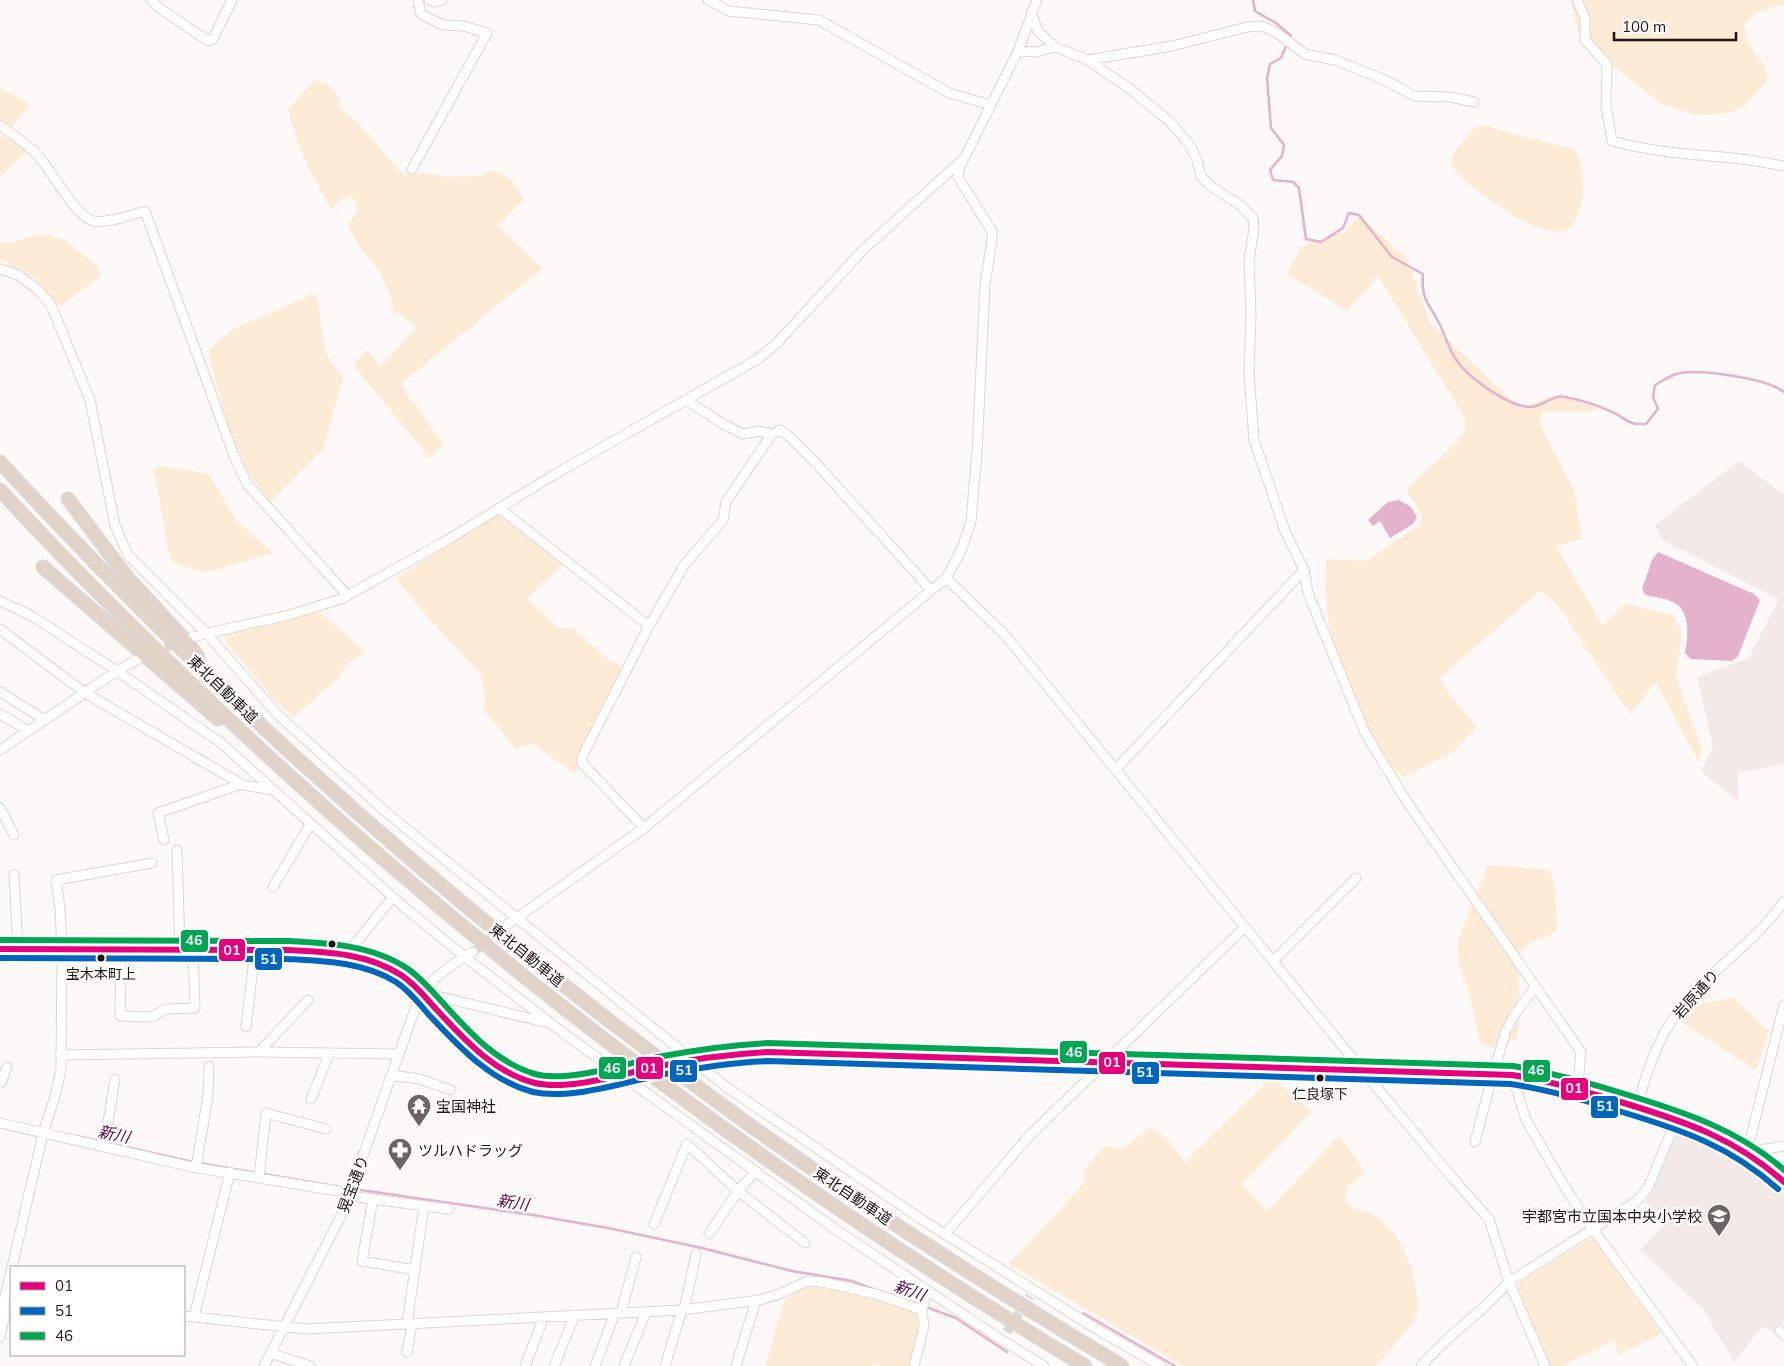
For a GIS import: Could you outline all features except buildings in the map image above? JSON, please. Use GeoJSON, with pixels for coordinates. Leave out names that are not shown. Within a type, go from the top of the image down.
{"type":"FeatureCollection","features":[{"type":"Feature","properties":{"kind":"highway","name":"東北自動車道"},"geometry":{"type":"LineString","coordinates":[[0,462],[94,562],[219,685],[334,793],[421,868],[560,982],[743,1120],[884,1218],[975,1277],[1122,1366]]}},
{"type":"Feature","properties":{"kind":"highway","name":"東北自動車道"},"geometry":{"type":"LineString","coordinates":[[0,490],[113,608],[269,758],[452,918],[549,997],[630,1060],[740,1141],[965,1292],[1085,1366]]}},
{"type":"Feature","properties":{"kind":"highway"},"geometry":{"type":"LineString","coordinates":[[68,499],[107,552],[187,642],[219,685]]}},
{"type":"Feature","properties":{"kind":"highway"},"geometry":{"type":"LineString","coordinates":[[43,568],[203,707],[269,758]]}},
{"type":"Feature","properties":{"kind":"main road"},"geometry":{"type":"LineString","coordinates":[[0,949],[320,952],[346,955],[375,962],[411,982],[470,1044],[488,1060],[513,1075],[547,1085],[562,1085],[586,1081],[732,1054],[798,1053],[1512,1075],[1575,1088],[1637,1106],[1712,1132],[1747,1152],[1784,1182]]}},
{"type":"Feature","properties":{"kind":"street"},"geometry":{"type":"LineString","coordinates":[[151,0],[158,7],[208,41],[213,39],[232,0]]}},
{"type":"Feature","properties":{"kind":"street"},"geometry":{"type":"LineString","coordinates":[[412,169],[487,33],[464,26],[443,25],[421,14],[418,0]]}},
{"type":"Feature","properties":{"kind":"street"},"geometry":{"type":"LineString","coordinates":[[429,0],[435,2],[442,0]]}},
{"type":"Feature","properties":{"kind":"street"},"geometry":{"type":"LineString","coordinates":[[708,0],[730,11],[819,20],[948,94],[991,105]]}},
{"type":"Feature","properties":{"kind":"street"},"geometry":{"type":"LineString","coordinates":[[508,924],[644,828],[946,578],[961,551],[971,522],[977,452],[986,284],[992,240],[992,232],[958,176],[963,159],[1018,51],[1037,0]]}},
{"type":"Feature","properties":{"kind":"street"},"geometry":{"type":"LineString","coordinates":[[1577,0],[1584,18],[1585,40],[1607,64],[1606,106],[1612,141],[1689,155],[1732,158],[1784,166]]}},
{"type":"Feature","properties":{"kind":"street"},"geometry":{"type":"LineString","coordinates":[[1031,12],[1038,32],[1055,48],[1088,60],[1130,89],[1169,121],[1190,145],[1197,160],[1201,176],[1209,185],[1240,205],[1254,218],[1249,260],[1251,314],[1249,372],[1254,440],[1285,531],[1304,570],[1308,592],[1365,733],[1407,802],[1581,1052],[1575,1088]]}},
{"type":"Feature","properties":{"kind":"street"},"geometry":{"type":"LineString","coordinates":[[1088,60],[1172,46],[1246,27],[1262,26],[1277,33],[1305,54],[1335,60],[1387,81],[1414,96],[1450,97],[1474,102]]}},
{"type":"Feature","properties":{"kind":"street"},"geometry":{"type":"LineString","coordinates":[[1018,51],[1036,52],[1055,48]]}},
{"type":"Feature","properties":{"kind":"street"},"geometry":{"type":"LineString","coordinates":[[0,125],[26,144],[39,157],[81,214],[90,221],[101,222],[145,211],[234,456],[247,484],[347,595]]}},
{"type":"Feature","properties":{"kind":"street"},"geometry":{"type":"LineString","coordinates":[[192,637],[289,615],[347,595],[444,542],[498,508],[758,360],[777,344],[864,250],[963,159]]}},
{"type":"Feature","properties":{"kind":"street"},"geometry":{"type":"LineString","coordinates":[[0,269],[18,276],[37,289],[51,305],[90,400],[115,526],[128,555],[207,634],[277,714],[386,813],[725,1086],[1032,1293],[1161,1366]]}},
{"type":"Feature","properties":{"kind":"street"},"geometry":{"type":"LineString","coordinates":[[686,400],[723,424],[743,434],[760,430],[772,434]]}},
{"type":"Feature","properties":{"kind":"street"},"geometry":{"type":"LineString","coordinates":[[644,828],[582,763],[582,757],[649,626],[685,564],[723,520],[726,502],[772,434],[780,430],[789,436],[931,590]]}},
{"type":"Feature","properties":{"kind":"street"},"geometry":{"type":"LineString","coordinates":[[498,508],[649,626]]}},
{"type":"Feature","properties":{"kind":"street"},"geometry":{"type":"LineString","coordinates":[[1116,769],[1304,570]]}},
{"type":"Feature","properties":{"kind":"street"},"geometry":{"type":"LineString","coordinates":[[946,578],[1005,635],[1363,1071],[1489,1219],[1509,1282],[1546,1366]]}},
{"type":"Feature","properties":{"kind":"street"},"geometry":{"type":"LineString","coordinates":[[0,601],[32,616],[117,671],[221,743],[393,897],[465,957],[553,1024],[835,1229],[927,1290],[1005,1336],[1044,1366]]}},
{"type":"Feature","properties":{"kind":"street"},"geometry":{"type":"LineString","coordinates":[[0,629],[85,693],[241,784],[274,790]]}},
{"type":"Feature","properties":{"kind":"street"},"geometry":{"type":"LineString","coordinates":[[0,750],[117,671],[137,660]]}},
{"type":"Feature","properties":{"kind":"street"},"geometry":{"type":"LineString","coordinates":[[0,692],[45,720]]}},
{"type":"Feature","properties":{"kind":"street"},"geometry":{"type":"LineString","coordinates":[[0,714],[29,731]]}},
{"type":"Feature","properties":{"kind":"street"},"geometry":{"type":"LineString","coordinates":[[164,840],[158,813],[241,784]]}},
{"type":"Feature","properties":{"kind":"street"},"geometry":{"type":"LineString","coordinates":[[0,808],[14,836]]}},
{"type":"Feature","properties":{"kind":"street"},"geometry":{"type":"LineString","coordinates":[[273,887],[311,823]]}},
{"type":"Feature","properties":{"kind":"street"},"geometry":{"type":"LineString","coordinates":[[177,850],[180,950]]}},
{"type":"Feature","properties":{"kind":"street"},"geometry":{"type":"LineString","coordinates":[[12,1266],[60,1069],[62,950],[56,880],[152,863]]}},
{"type":"Feature","properties":{"kind":"street"},"geometry":{"type":"LineString","coordinates":[[14,875],[18,949]]}},
{"type":"Feature","properties":{"kind":"street"},"geometry":{"type":"LineString","coordinates":[[1273,961],[1356,878]]}},
{"type":"Feature","properties":{"kind":"street"},"geometry":{"type":"LineString","coordinates":[[346,955],[393,897]]}},
{"type":"Feature","properties":{"kind":"street","name":"岩原通り"},"geometry":{"type":"LineString","coordinates":[[1637,1106],[1657,1046],[1668,1026],[1688,998],[1762,929],[1784,901]]}},
{"type":"Feature","properties":{"kind":"street"},"geometry":{"type":"LineString","coordinates":[[945,1234],[1030,1135],[1245,927]]}},
{"type":"Feature","properties":{"kind":"street"},"geometry":{"type":"LineString","coordinates":[[121,950],[120,1016],[152,1017],[166,1008],[195,1008],[193,950]]}},
{"type":"Feature","properties":{"kind":"street"},"geometry":{"type":"LineString","coordinates":[[246,1026],[255,950]]}},
{"type":"Feature","properties":{"kind":"street"},"geometry":{"type":"LineString","coordinates":[[473,952],[456,961],[421,992],[553,1024]]}},
{"type":"Feature","properties":{"kind":"street"},"geometry":{"type":"LineString","coordinates":[[1475,1142],[1493,1073],[1509,1024],[1535,987]]}},
{"type":"Feature","properties":{"kind":"street","name":"晃宝通り"},"geometry":{"type":"LineString","coordinates":[[264,1366],[343,1212],[421,992]]}},
{"type":"Feature","properties":{"kind":"street"},"geometry":{"type":"LineString","coordinates":[[259,1052],[308,1000]]}},
{"type":"Feature","properties":{"kind":"street"},"geometry":{"type":"LineString","coordinates":[[1784,1005],[1747,1152],[1784,1146]]}},
{"type":"Feature","properties":{"kind":"street"},"geometry":{"type":"LineString","coordinates":[[60,1055],[259,1052],[399,1054]]}},
{"type":"Feature","properties":{"kind":"street"},"geometry":{"type":"LineString","coordinates":[[311,1099],[329,1054]]}},
{"type":"Feature","properties":{"kind":"street"},"geometry":{"type":"LineString","coordinates":[[196,1167],[208,1096],[209,1066]]}},
{"type":"Feature","properties":{"kind":"street"},"geometry":{"type":"LineString","coordinates":[[0,1083],[2,1083],[7,1067]]}},
{"type":"Feature","properties":{"kind":"street"},"geometry":{"type":"LineString","coordinates":[[391,1075],[419,1079],[451,1090]]}},
{"type":"Feature","properties":{"kind":"street"},"geometry":{"type":"LineString","coordinates":[[1512,1075],[1526,1120],[1566,1189],[1689,1365]]}},
{"type":"Feature","properties":{"kind":"street"},"geometry":{"type":"LineString","coordinates":[[104,1147],[115,1079]]}},
{"type":"Feature","properties":{"kind":"street"},"geometry":{"type":"LineString","coordinates":[[259,1177],[266,1113],[326,1129]]}},
{"type":"Feature","properties":{"kind":"street"},"geometry":{"type":"LineString","coordinates":[[1421,1366],[1509,1282],[1637,1200],[1648,1188],[1676,1120]]}},
{"type":"Feature","properties":{"kind":"street"},"geometry":{"type":"LineString","coordinates":[[0,1123],[44,1129],[104,1147],[196,1167],[373,1199],[449,1209]]}},
{"type":"Feature","properties":{"kind":"street"},"geometry":{"type":"LineString","coordinates":[[654,1224],[687,1144],[738,1191],[805,1243]]}},
{"type":"Feature","properties":{"kind":"street"},"geometry":{"type":"LineString","coordinates":[[709,1234],[738,1191],[756,1171]]}},
{"type":"Feature","properties":{"kind":"street"},"geometry":{"type":"LineString","coordinates":[[194,1317],[230,1172]]}},
{"type":"Feature","properties":{"kind":"street"},"geometry":{"type":"LineString","coordinates":[[373,1199],[362,1261],[415,1270]]}},
{"type":"Feature","properties":{"kind":"street"},"geometry":{"type":"LineString","coordinates":[[407,1352],[415,1270],[424,1206]]}},
{"type":"Feature","properties":{"kind":"street"},"geometry":{"type":"LineString","coordinates":[[665,1366],[683,1310],[696,1254]]}},
{"type":"Feature","properties":{"kind":"street"},"geometry":{"type":"LineString","coordinates":[[595,1366],[618,1313],[636,1257]]}},
{"type":"Feature","properties":{"kind":"street"},"geometry":{"type":"LineString","coordinates":[[0,1337],[10,1278]]}},
{"type":"Feature","properties":{"kind":"street"},"geometry":{"type":"LineString","coordinates":[[185,1316],[306,1329],[683,1310],[756,1300],[779,1294],[808,1281],[823,1282],[879,1295],[922,1310]]}},
{"type":"Feature","properties":{"kind":"street"},"geometry":{"type":"LineString","coordinates":[[914,1366],[924,1326],[922,1310],[927,1290]]}},
{"type":"Feature","properties":{"kind":"street"},"geometry":{"type":"LineString","coordinates":[[736,1366],[756,1300]]}},
{"type":"Feature","properties":{"kind":"street"},"geometry":{"type":"LineString","coordinates":[[624,1366],[646,1312]]}},
{"type":"Feature","properties":{"kind":"street"},"geometry":{"type":"LineString","coordinates":[[554,1366],[575,1315]]}},
{"type":"Feature","properties":{"kind":"street"},"geometry":{"type":"LineString","coordinates":[[525,1366],[544,1317]]}},
{"type":"Feature","properties":{"kind":"street"},"geometry":{"type":"LineString","coordinates":[[270,1353],[298,1364],[310,1366]]}},
{"type":"Feature","properties":{"kind":"shaded area"},"geometry":{"type":"Polygon","coordinates":[[[1571,0],[1784,0],[1784,5],[1762,11],[1744,24],[1747,41],[1765,67],[1767,81],[1744,106],[1729,113],[1697,115],[1662,104],[1605,60],[1578,32],[1571,0]]]}},
{"type":"Feature","properties":{"kind":"shaded area"},"geometry":{"type":"Polygon","coordinates":[[[315,80],[328,84],[340,99],[339,106],[358,123],[403,175],[426,173],[447,177],[481,176],[491,170],[508,177],[524,199],[498,226],[543,268],[401,384],[443,444],[430,458],[353,365],[367,350],[380,366],[418,327],[393,310],[391,296],[379,271],[359,246],[348,225],[358,210],[352,196],[344,197],[331,209],[307,165],[297,141],[288,109],[315,80]]]}},
{"type":"Feature","properties":{"kind":"shaded area"},"geometry":{"type":"Polygon","coordinates":[[[0,88],[30,104],[10,129],[0,122],[0,88]]]}},
{"type":"Feature","properties":{"kind":"shaded area"},"geometry":{"type":"Polygon","coordinates":[[[1485,125],[1530,139],[1568,147],[1576,152],[1582,169],[1583,185],[1579,212],[1571,227],[1559,232],[1538,227],[1524,221],[1483,194],[1454,169],[1451,162],[1457,148],[1477,126],[1485,125]]]}},
{"type":"Feature","properties":{"kind":"shaded area"},"geometry":{"type":"Polygon","coordinates":[[[0,134],[27,151],[0,177],[0,134]]]}},
{"type":"Feature","properties":{"kind":"shaded area"},"geometry":{"type":"Polygon","coordinates":[[[1359,216],[1407,258],[1430,323],[1521,409],[1553,395],[1598,408],[1590,412],[1543,411],[1539,423],[1574,490],[1582,539],[1556,546],[1603,626],[1624,604],[1673,615],[1682,633],[1676,675],[1702,751],[1698,761],[1656,682],[1630,714],[1557,604],[1540,591],[1440,677],[1448,692],[1476,727],[1452,753],[1404,777],[1386,762],[1370,739],[1347,690],[1331,637],[1325,584],[1326,559],[1366,561],[1419,525],[1422,515],[1406,490],[1458,441],[1466,429],[1462,413],[1378,276],[1347,311],[1287,274],[1301,247],[1345,231],[1359,216]]]}},
{"type":"Feature","properties":{"kind":"shaded area"},"geometry":{"type":"Polygon","coordinates":[[[40,234],[65,240],[97,266],[101,276],[60,306],[56,304],[35,278],[0,260],[0,243],[13,242],[40,234]]]}},
{"type":"Feature","properties":{"kind":"shaded area"},"geometry":{"type":"Polygon","coordinates":[[[316,293],[326,354],[343,378],[323,449],[270,502],[248,473],[230,431],[210,363],[209,350],[234,329],[316,293]]]}},
{"type":"Feature","properties":{"kind":"shaded area"},"geometry":{"type":"Polygon","coordinates":[[[1739,461],[1784,495],[1784,764],[1738,773],[1738,802],[1701,771],[1713,747],[1697,677],[1749,658],[1779,599],[1662,540],[1655,525],[1739,461]]]}},
{"type":"Feature","properties":{"kind":"shaded area"},"geometry":{"type":"Polygon","coordinates":[[[159,466],[208,474],[237,521],[273,553],[204,573],[173,562],[169,553],[154,470],[159,466]]]}},
{"type":"Feature","properties":{"kind":"shaded area"},"geometry":{"type":"Polygon","coordinates":[[[1399,500],[1411,507],[1417,517],[1413,524],[1390,538],[1380,521],[1373,526],[1368,520],[1388,502],[1399,500]]]}},
{"type":"Feature","properties":{"kind":"shaded area"},"geometry":{"type":"Polygon","coordinates":[[[497,514],[564,563],[527,599],[558,628],[572,628],[609,660],[622,666],[575,774],[532,743],[516,749],[484,710],[485,694],[480,673],[424,613],[396,578],[497,514]]]}},
{"type":"Feature","properties":{"kind":"shaded area"},"geometry":{"type":"Polygon","coordinates":[[[1658,552],[1754,594],[1760,600],[1738,656],[1732,661],[1691,659],[1685,653],[1687,624],[1683,611],[1673,602],[1645,595],[1642,589],[1652,560],[1658,552]]]}},
{"type":"Feature","properties":{"kind":"shaded area"},"geometry":{"type":"Polygon","coordinates":[[[317,610],[365,652],[347,663],[338,678],[293,718],[277,703],[227,644],[224,635],[317,610]]]}},
{"type":"Feature","properties":{"kind":"shaded area"},"geometry":{"type":"Polygon","coordinates":[[[1492,865],[1548,870],[1555,889],[1557,929],[1553,933],[1528,944],[1521,952],[1518,972],[1519,1028],[1517,1037],[1498,1047],[1488,1047],[1480,1041],[1469,992],[1459,964],[1457,949],[1459,937],[1487,867],[1492,865]]]}},
{"type":"Feature","properties":{"kind":"shaded area"},"geometry":{"type":"Polygon","coordinates":[[[1733,997],[1769,1031],[1756,1070],[1684,1024],[1691,1006],[1733,997]]]}},
{"type":"Feature","properties":{"kind":"shaded area"},"geometry":{"type":"Polygon","coordinates":[[[1272,1077],[1311,1112],[1242,1184],[1267,1211],[1339,1136],[1365,1171],[1348,1186],[1345,1202],[1353,1208],[1373,1214],[1396,1235],[1412,1268],[1418,1306],[1414,1323],[1376,1366],[1183,1366],[1009,1264],[1086,1181],[1083,1171],[1105,1146],[1122,1149],[1151,1127],[1165,1137],[1185,1162],[1272,1077]]]}},
{"type":"Feature","properties":{"kind":"shaded area","name":"宇都宮市立国本中央小学校"},"geometry":{"type":"Polygon","coordinates":[[[1680,1126],[1726,1146],[1768,1177],[1784,1194],[1784,1320],[1775,1333],[1763,1326],[1734,1362],[1703,1309],[1640,1250],[1665,1224],[1646,1202],[1680,1126]]]}},
{"type":"Feature","properties":{"kind":"shaded area"},"geometry":{"type":"Polygon","coordinates":[[[1593,1237],[1661,1334],[1618,1355],[1615,1340],[1562,1366],[1550,1366],[1536,1341],[1515,1292],[1520,1282],[1593,1237]]]}},
{"type":"Feature","properties":{"kind":"shaded area"},"geometry":{"type":"Polygon","coordinates":[[[808,1287],[834,1288],[917,1312],[917,1348],[909,1366],[882,1366],[873,1363],[872,1366],[765,1366],[785,1299],[808,1287]]]}},
{"type":"Feature","properties":{"kind":"waterway"},"geometry":{"type":"LineString","coordinates":[[1253,0],[1255,11],[1276,23],[1291,36],[1289,39]]}},
{"type":"Feature","properties":{"kind":"waterway"},"geometry":{"type":"LineString","coordinates":[[1287,44],[1281,58],[1270,64],[1267,78],[1271,128],[1284,145],[1282,156],[1270,170],[1273,180],[1293,182],[1299,188],[1306,239],[1321,242],[1343,228],[1349,213],[1359,215],[1392,257],[1423,274],[1424,296],[1455,358],[1468,373],[1488,389],[1509,401],[1529,407],[1534,407],[1556,397],[1571,398],[1601,407],[1630,422],[1639,424],[1646,424],[1658,409],[1653,397],[1655,385],[1676,374],[1686,372],[1715,373],[1762,382],[1784,392]]}},
{"type":"Feature","properties":{"kind":"waterway","name":"新川"},"geometry":{"type":"LineString","coordinates":[[77,1136],[193,1162]]}},
{"type":"Feature","properties":{"kind":"waterway","name":"新川"},"geometry":{"type":"LineString","coordinates":[[199,1163],[346,1188]]}},
{"type":"Feature","properties":{"kind":"waterway","name":"新川"},"geometry":{"type":"LineString","coordinates":[[354,1189],[608,1228],[702,1248],[792,1271],[852,1281],[878,1291]]}},
{"type":"Feature","properties":{"kind":"waterway","name":"新川"},"geometry":{"type":"LineString","coordinates":[[926,1307],[956,1318],[1007,1352]]}},
{"type":"Feature","properties":{"kind":"waterway","name":"新川"},"geometry":{"type":"LineString","coordinates":[[1083,1313],[1175,1366]]}},
{"type":"Feature","properties":{"kind":"tunnel"},"geometry":{"type":"LineString","coordinates":[[153,653],[180,642]]}},
{"type":"Feature","properties":{"kind":"tunnel"},"geometry":{"type":"LineString","coordinates":[[473,952],[508,924]]}},
{"type":"Feature","properties":{"kind":"tunnel"},"geometry":{"type":"LineString","coordinates":[[1007,1332],[1030,1296]]}},
{"type":"Feature","properties":{"kind":"transit line","name":"46"},"geometry":{"type":"LineString","coordinates":[[0,940],[287,941],[334,944],[365,950],[394,961],[408,969],[426,985],[463,1025],[496,1054],[521,1069],[548,1076],[579,1074],[699,1050],[768,1043],[1513,1066],[1585,1082],[1649,1101],[1690,1116],[1730,1133],[1767,1156],[1784,1170]]}},
{"type":"Feature","properties":{"kind":"transit line","name":"01"},"geometry":{"type":"LineString","coordinates":[[0,949],[287,950],[331,953],[360,958],[374,962],[401,975],[420,991],[469,1043],[493,1063],[520,1078],[549,1085],[595,1081],[697,1059],[768,1052],[1512,1075],[1582,1091],[1647,1110],[1689,1125],[1709,1133],[1747,1154],[1784,1182]]}},
{"type":"Feature","properties":{"kind":"transit line","name":"51"},"geometry":{"type":"LineString","coordinates":[[0,958],[287,959],[357,966],[384,975],[396,982],[410,994],[453,1040],[490,1072],[518,1087],[548,1094],[596,1090],[660,1075],[714,1066],[768,1061],[1511,1084],[1581,1099],[1685,1133],[1742,1161],[1778,1189]]}},
{"type":"Feature","properties":{"kind":"place","name":"宝木本町上"},"geometry":{"type":"Point","coordinates":[101,958]}},
{"type":"Feature","properties":{"kind":"place","name":"仁良塚下"},"geometry":{"type":"Point","coordinates":[1320,1078]}},
{"type":"Feature","properties":{"kind":"place","name":"宝国神社"},"geometry":{"type":"Point","coordinates":[419,1127]}},
{"type":"Feature","properties":{"kind":"place","name":"ツルハドラッグ"},"geometry":{"type":"Point","coordinates":[400,1171]}},
{"type":"Feature","properties":{"kind":"place","name":"宇都宮市立国本中央小学校"},"geometry":{"type":"Point","coordinates":[1719,1237]}}]}
